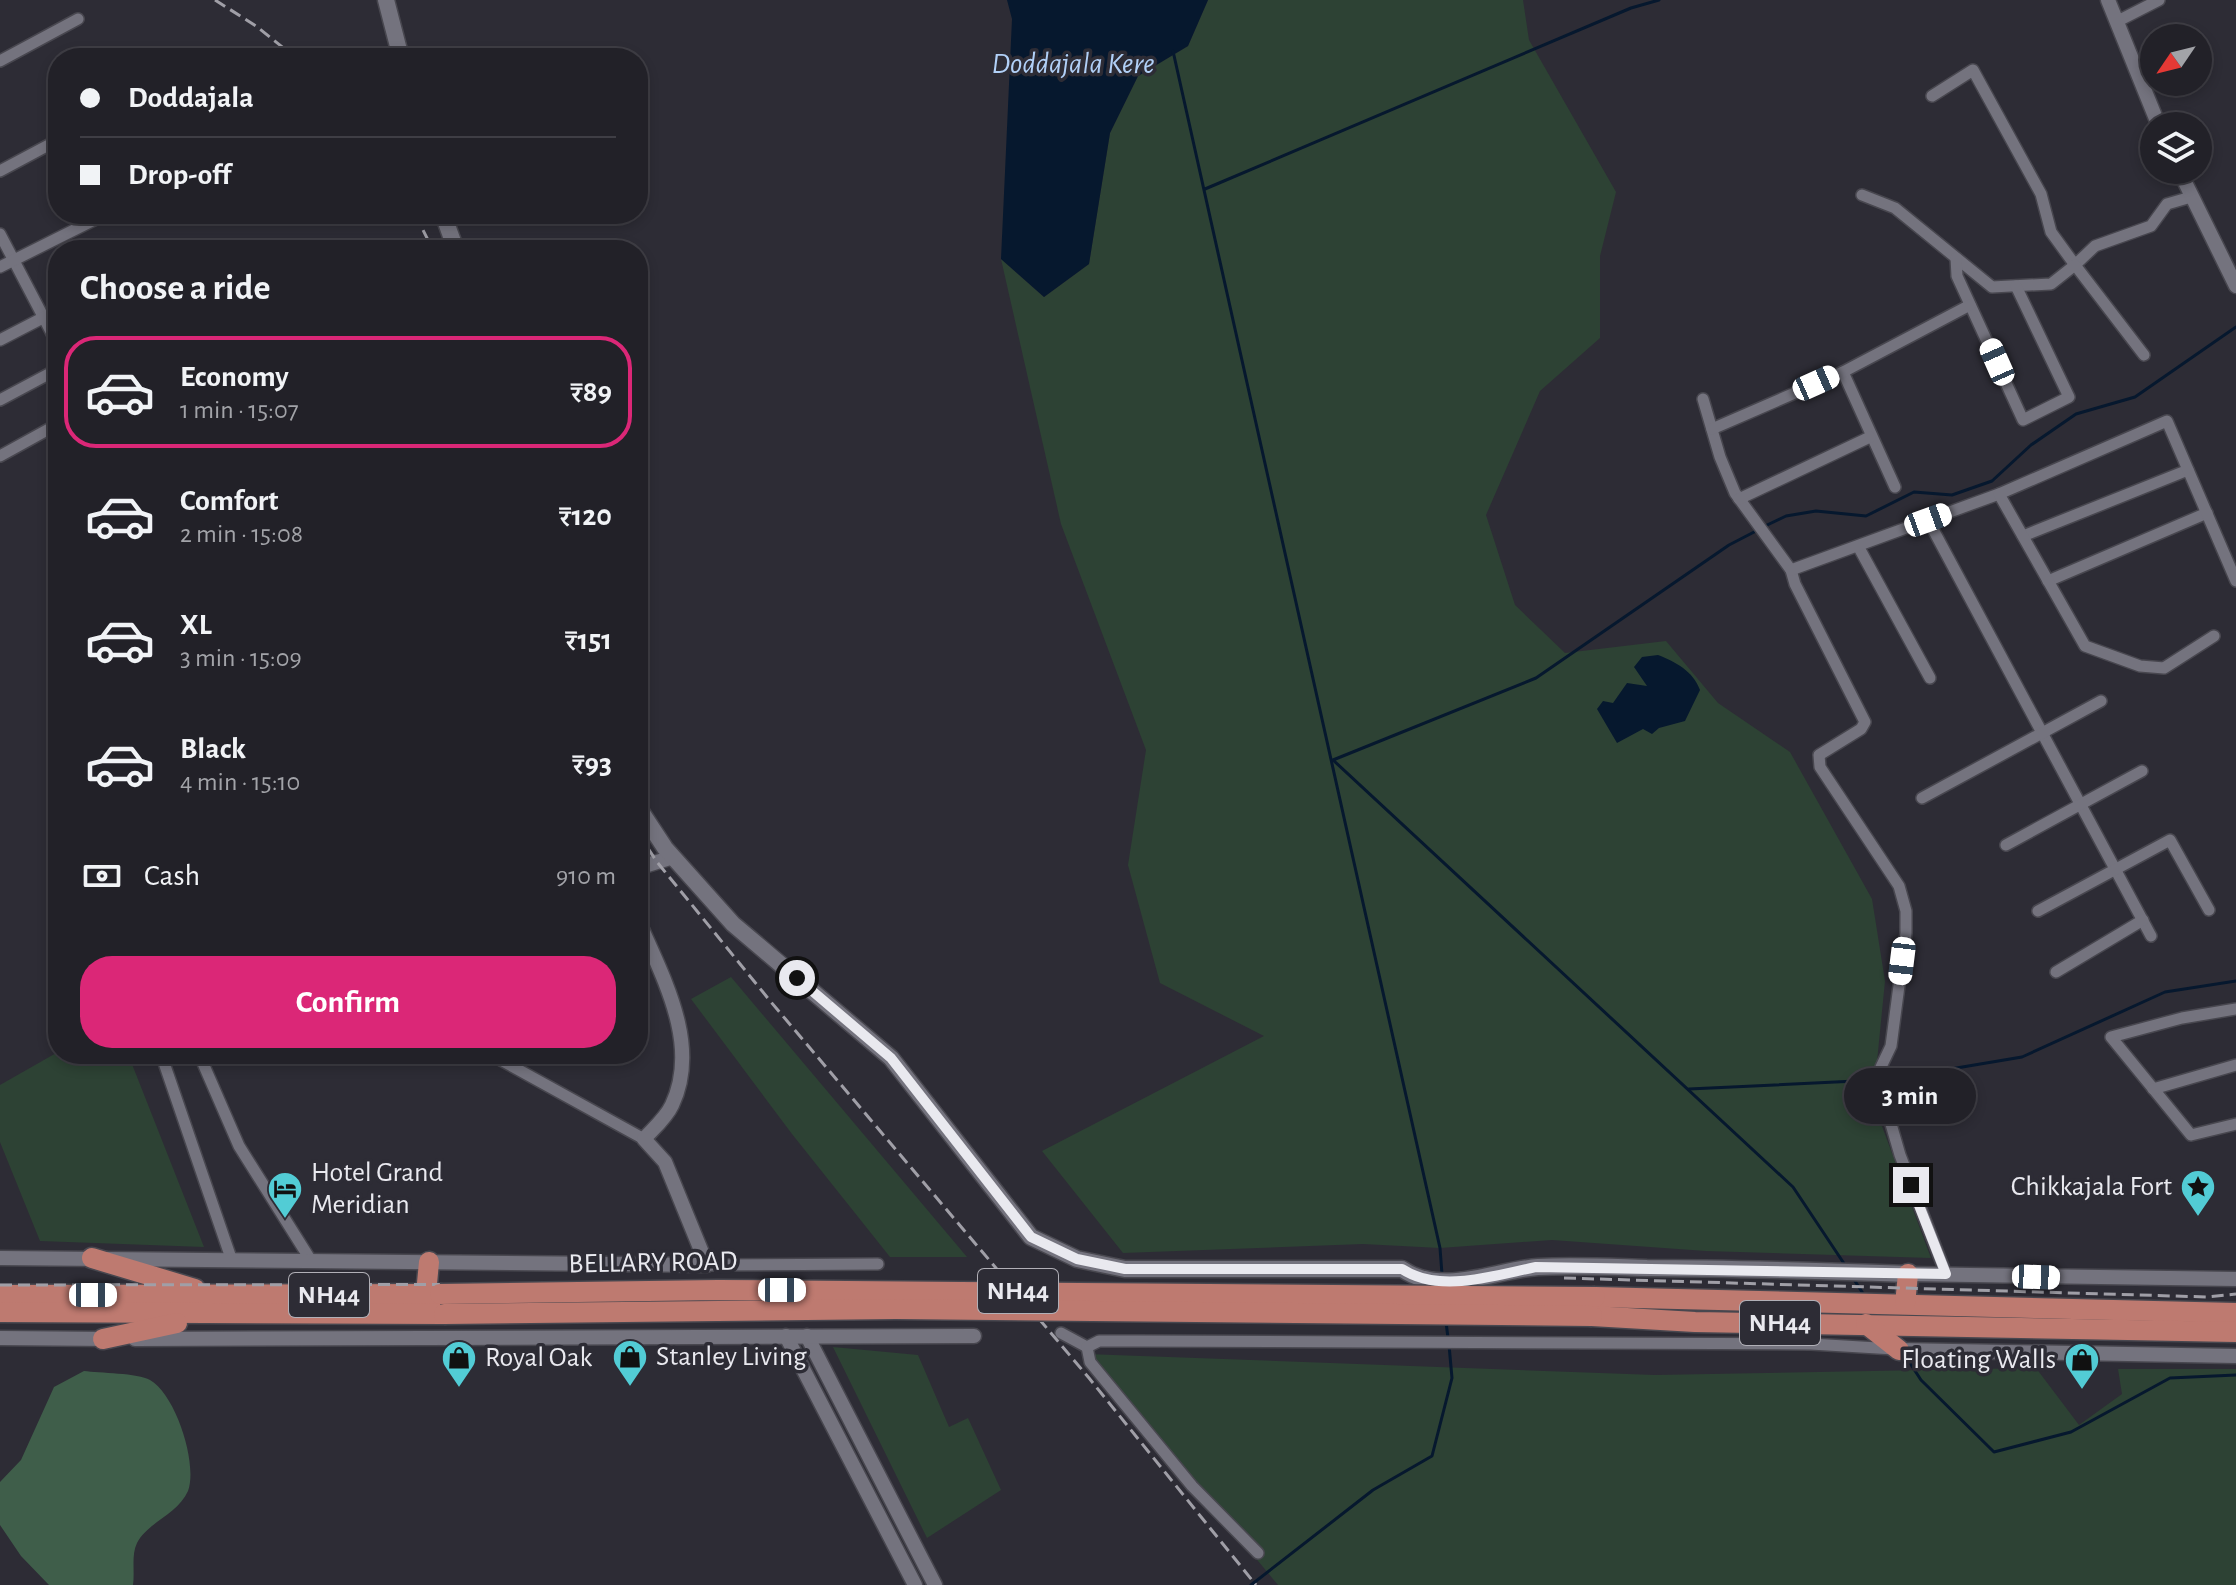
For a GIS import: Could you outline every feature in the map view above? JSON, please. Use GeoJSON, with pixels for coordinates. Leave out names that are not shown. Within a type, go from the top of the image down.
{"type":"FeatureCollection","features":[{"type":"Feature","properties":{"kind":"highway"},"geometry":{"type":"LineString","coordinates":[[92,1258],[221,1305]]}},
{"type":"Feature","properties":{"kind":"highway"},"geometry":{"type":"LineString","coordinates":[[429,1262],[437,1301]]}},
{"type":"Feature","properties":{"kind":"highway"},"geometry":{"type":"LineString","coordinates":[[1905,1304],[1908,1274]]}},
{"type":"Feature","properties":{"kind":"highway","name":"NH44"},"geometry":{"type":"LineString","coordinates":[[0,1295],[221,1305]]}},
{"type":"Feature","properties":{"kind":"highway","name":"NH44"},"geometry":{"type":"LineString","coordinates":[[0,1312],[437,1301]]}},
{"type":"Feature","properties":{"kind":"highway","name":"BELLARY ROAD"},"geometry":{"type":"LineString","coordinates":[[437,1301],[896,1309],[1594,1306],[1695,1322],[1875,1316],[1905,1304],[1972,1317]]}},
{"type":"Feature","properties":{"kind":"highway"},"geometry":{"type":"LineString","coordinates":[[103,1339],[221,1305]]}},
{"type":"Feature","properties":{"kind":"highway","name":"NH44"},"geometry":{"type":"LineString","coordinates":[[1875,1316],[2236,1313]]}},
{"type":"Feature","properties":{"kind":"highway"},"geometry":{"type":"LineString","coordinates":[[1875,1316],[1901,1350]]}},
{"type":"Feature","properties":{"kind":"highway","name":"NH44"},"geometry":{"type":"LineString","coordinates":[[1972,1317],[2236,1332]]}},
{"type":"Feature","properties":{"kind":"main road"},"geometry":{"type":"LineString","coordinates":[[386,0],[398,48]]}},
{"type":"Feature","properties":{"kind":"main road"},"geometry":{"type":"LineString","coordinates":[[648,821],[673,857],[733,924],[891,1058],[1031,1237],[1077,1259],[1125,1269],[1402,1269],[1413,1276],[1437,1281],[1471,1280],[1536,1267],[1908,1274]]}},
{"type":"Feature","properties":{"kind":"street"},"geometry":{"type":"LineString","coordinates":[[2108,0],[2153,112]]}},
{"type":"Feature","properties":{"kind":"street"},"geometry":{"type":"LineString","coordinates":[[2116,22],[2159,0]]}},
{"type":"Feature","properties":{"kind":"street"},"geometry":{"type":"LineString","coordinates":[[0,61],[78,19]]}},
{"type":"Feature","properties":{"kind":"street"},"geometry":{"type":"LineString","coordinates":[[1932,96],[1973,70],[2041,194],[2051,232],[2144,355]]}},
{"type":"Feature","properties":{"kind":"street"},"geometry":{"type":"LineString","coordinates":[[0,171],[48,145]]}},
{"type":"Feature","properties":{"kind":"street"},"geometry":{"type":"LineString","coordinates":[[2185,184],[2236,286]]}},
{"type":"Feature","properties":{"kind":"street"},"geometry":{"type":"LineString","coordinates":[[1862,195],[1895,208],[1992,287],[2051,284],[2095,246],[2151,226],[2167,204],[2191,197]]}},
{"type":"Feature","properties":{"kind":"street"},"geometry":{"type":"LineString","coordinates":[[54,240],[86,224]]}},
{"type":"Feature","properties":{"kind":"street"},"geometry":{"type":"LineString","coordinates":[[0,234],[48,326]]}},
{"type":"Feature","properties":{"kind":"street"},"geometry":{"type":"LineString","coordinates":[[0,267],[48,243]]}},
{"type":"Feature","properties":{"kind":"street"},"geometry":{"type":"LineString","coordinates":[[1956,258],[1957,276],[2023,420],[2069,397],[2016,286]]}},
{"type":"Feature","properties":{"kind":"street"},"geometry":{"type":"LineString","coordinates":[[1712,429],[1843,372],[1970,305]]}},
{"type":"Feature","properties":{"kind":"street"},"geometry":{"type":"LineString","coordinates":[[0,340],[48,316]]}},
{"type":"Feature","properties":{"kind":"street"},"geometry":{"type":"LineString","coordinates":[[1843,372],[1895,487]]}},
{"type":"Feature","properties":{"kind":"street"},"geometry":{"type":"LineString","coordinates":[[0,400],[48,374]]}},
{"type":"Feature","properties":{"kind":"street"},"geometry":{"type":"LineString","coordinates":[[1703,399],[1720,457],[1739,499],[1791,570],[1865,722],[1861,729],[1819,755],[1820,767],[1899,886],[1903,900],[1906,933],[1891,1046],[1881,1067],[1882,1093],[1900,1155],[1946,1274]]}},
{"type":"Feature","properties":{"kind":"street"},"geometry":{"type":"LineString","coordinates":[[1791,570],[1999,494],[2167,421],[2236,581]]}},
{"type":"Feature","properties":{"kind":"street"},"geometry":{"type":"LineString","coordinates":[[0,456],[48,430]]}},
{"type":"Feature","properties":{"kind":"street"},"geometry":{"type":"LineString","coordinates":[[1739,499],[1870,437]]}},
{"type":"Feature","properties":{"kind":"street"},"geometry":{"type":"LineString","coordinates":[[2023,536],[2188,470]]}},
{"type":"Feature","properties":{"kind":"street"},"geometry":{"type":"LineString","coordinates":[[1999,494],[2085,646],[2127,662],[2164,668],[2214,636]]}},
{"type":"Feature","properties":{"kind":"street"},"geometry":{"type":"LineString","coordinates":[[2048,581],[2207,513]]}},
{"type":"Feature","properties":{"kind":"street"},"geometry":{"type":"LineString","coordinates":[[1928,520],[2151,936]]}},
{"type":"Feature","properties":{"kind":"street"},"geometry":{"type":"LineString","coordinates":[[1858,546],[1930,678]]}},
{"type":"Feature","properties":{"kind":"street"},"geometry":{"type":"LineString","coordinates":[[1922,798],[2101,701]]}},
{"type":"Feature","properties":{"kind":"street"},"geometry":{"type":"LineString","coordinates":[[2006,845],[2142,771]]}},
{"type":"Feature","properties":{"kind":"street"},"geometry":{"type":"LineString","coordinates":[[2038,911],[2170,840],[2209,910]]}},
{"type":"Feature","properties":{"kind":"street"},"geometry":{"type":"LineString","coordinates":[[648,865],[673,857]]}},
{"type":"Feature","properties":{"kind":"street"},"geometry":{"type":"LineString","coordinates":[[2056,972],[2143,920]]}},
{"type":"Feature","properties":{"kind":"street"},"geometry":{"type":"LineString","coordinates":[[644,1139],[673,1102],[682,1050],[671,997],[648,943]]}},
{"type":"Feature","properties":{"kind":"street"},"geometry":{"type":"LineString","coordinates":[[2236,1009],[2182,1018],[2111,1037],[2191,1135],[2236,1124]]}},
{"type":"Feature","properties":{"kind":"street"},"geometry":{"type":"LineString","coordinates":[[164,1064],[231,1258]]}},
{"type":"Feature","properties":{"kind":"street"},"geometry":{"type":"LineString","coordinates":[[203,1064],[239,1146],[310,1259]]}},
{"type":"Feature","properties":{"kind":"street"},"geometry":{"type":"LineString","coordinates":[[508,1064],[644,1139],[665,1162],[707,1265]]}},
{"type":"Feature","properties":{"kind":"street"},"geometry":{"type":"LineString","coordinates":[[2153,1089],[2236,1065]]}},
{"type":"Feature","properties":{"kind":"street"},"geometry":{"type":"LineString","coordinates":[[0,1258],[878,1264]]}},
{"type":"Feature","properties":{"kind":"street"},"geometry":{"type":"LineString","coordinates":[[1908,1274],[2236,1279]]}},
{"type":"Feature","properties":{"kind":"street"},"geometry":{"type":"LineString","coordinates":[[1061,1333],[1087,1347]]}},
{"type":"Feature","properties":{"kind":"street"},"geometry":{"type":"LineString","coordinates":[[786,1336],[915,1585]]}},
{"type":"Feature","properties":{"kind":"street"},"geometry":{"type":"LineString","coordinates":[[807,1336],[935,1585]]}},
{"type":"Feature","properties":{"kind":"street"},"geometry":{"type":"LineString","coordinates":[[0,1338],[974,1336]]}},
{"type":"Feature","properties":{"kind":"street"},"geometry":{"type":"LineString","coordinates":[[1087,1347],[1099,1341],[1811,1344],[1901,1350],[2236,1356]]}},
{"type":"Feature","properties":{"kind":"street"},"geometry":{"type":"LineString","coordinates":[[1087,1347],[1090,1362],[1182,1475],[1258,1553]]}},
{"type":"Feature","properties":{"kind":"green space"},"geometry":{"type":"Polygon","coordinates":[[[1208,0],[1523,0],[1529,40],[1616,192],[1600,256],[1600,338],[1540,391],[1486,515],[1515,605],[1565,653],[1666,641],[1718,703],[1790,752],[1872,899],[1885,981],[1873,1102],[1931,1258],[1706,1251],[1552,1240],[1440,1248],[1363,1244],[1123,1253],[1042,1151],[1264,1036],[1160,983],[1128,865],[1146,750],[1061,524],[1001,259],[1044,297],[1089,264],[1110,133],[1138,76],[1188,46],[1208,0]]]}},
{"type":"Feature","properties":{"kind":"green space"},"geometry":{"type":"Polygon","coordinates":[[[731,977],[967,1257],[890,1257],[792,1134],[691,999],[731,977]]]}},
{"type":"Feature","properties":{"kind":"green space"},"geometry":{"type":"Polygon","coordinates":[[[48,1058],[48,1064],[132,1064],[204,1247],[40,1241],[0,1142],[0,1085],[48,1058]]]}},
{"type":"Feature","properties":{"kind":"green space"},"geometry":{"type":"Polygon","coordinates":[[[833,1347],[918,1355],[949,1427],[968,1418],[1001,1490],[927,1538],[833,1347]]]}},
{"type":"Feature","properties":{"kind":"green space"},"geometry":{"type":"Polygon","coordinates":[[[1086,1354],[1655,1375],[2036,1368],[2079,1425],[2122,1394],[2118,1369],[2236,1369],[2236,1585],[1278,1585],[1086,1354]]]}},
{"type":"Feature","properties":{"kind":"green space"},"geometry":{"type":"Polygon","coordinates":[[[84,1371],[150,1380],[168,1400],[187,1448],[190,1464],[188,1491],[177,1506],[148,1529],[137,1543],[133,1585],[49,1585],[21,1556],[0,1525],[0,1482],[21,1460],[54,1387],[84,1371]]]}},
{"type":"Feature","properties":{"kind":"water","name":"Doddajala Kere"},"geometry":{"type":"Polygon","coordinates":[[[1007,0],[1208,0],[1188,46],[1138,76],[1110,133],[1089,264],[1044,297],[1001,259],[1012,19],[1007,0]]]}},
{"type":"Feature","properties":{"kind":"water"},"geometry":{"type":"Polygon","coordinates":[[[1658,655],[1683,668],[1700,690],[1685,721],[1659,728],[1652,734],[1643,729],[1617,743],[1597,709],[1603,701],[1613,703],[1627,683],[1647,686],[1634,667],[1642,657],[1658,655]]]}},
{"type":"Feature","properties":{"kind":"waterway"},"geometry":{"type":"LineString","coordinates":[[1205,189],[1631,8],[1659,0]]}},
{"type":"Feature","properties":{"kind":"waterway"},"geometry":{"type":"LineString","coordinates":[[1173,51],[1440,1248],[1442,1274]]}},
{"type":"Feature","properties":{"kind":"waterway"},"geometry":{"type":"LineString","coordinates":[[1763,527],[1786,516],[1816,511],[1866,516],[1914,492],[1952,495],[1992,481],[2031,445],[2076,414],[2135,397],[2236,327]]}},
{"type":"Feature","properties":{"kind":"waterway"},"geometry":{"type":"LineString","coordinates":[[1756,531],[1729,545],[1536,678],[1333,760],[1793,1187],[1845,1265]]}},
{"type":"Feature","properties":{"kind":"waterway"},"geometry":{"type":"LineString","coordinates":[[1885,1080],[2022,1057],[2165,992],[2236,981]]}},
{"type":"Feature","properties":{"kind":"waterway"},"geometry":{"type":"LineString","coordinates":[[1689,1089],[1877,1080]]}},
{"type":"Feature","properties":{"kind":"waterway"},"geometry":{"type":"LineString","coordinates":[[1853,1278],[1864,1295]]}},
{"type":"Feature","properties":{"kind":"waterway"},"geometry":{"type":"LineString","coordinates":[[1446,1322],[1448,1338]]}},
{"type":"Feature","properties":{"kind":"waterway"},"geometry":{"type":"LineString","coordinates":[[1251,1585],[1373,1490],[1432,1456],[1452,1378],[1449,1345]]}},
{"type":"Feature","properties":{"kind":"waterway"},"geometry":{"type":"LineString","coordinates":[[1904,1354],[1921,1380],[1994,1452],[2071,1432],[2170,1378],[2236,1375]]}},
{"type":"Feature","properties":{"kind":"railway"},"geometry":{"type":"LineString","coordinates":[[215,0],[284,48]]}},
{"type":"Feature","properties":{"kind":"railway"},"geometry":{"type":"LineString","coordinates":[[420,224],[428,240]]}},
{"type":"Feature","properties":{"kind":"railway"},"geometry":{"type":"LineString","coordinates":[[648,848],[771,1002],[1089,1378],[1256,1585]]}},
{"type":"Feature","properties":{"kind":"railway"},"geometry":{"type":"LineString","coordinates":[[1564,1278],[2207,1297],[2236,1294]]}},
{"type":"Feature","properties":{"kind":"railway"},"geometry":{"type":"LineString","coordinates":[[0,1285],[796,1284],[1352,1288]]}},
{"type":"Feature","properties":{"kind":"place","name":"Chikkajala Fort"},"geometry":{"type":"Point","coordinates":[2198,1218]}},
{"type":"Feature","properties":{"kind":"place","name":"Hotel Grand Meridian"},"geometry":{"type":"Point","coordinates":[285,1220]}},
{"type":"Feature","properties":{"kind":"place","name":"Stanley Living"},"geometry":{"type":"Point","coordinates":[630,1388]}},
{"type":"Feature","properties":{"kind":"place","name":"Royal Oak"},"geometry":{"type":"Point","coordinates":[459,1389]}},
{"type":"Feature","properties":{"kind":"place","name":"Floating Walls"},"geometry":{"type":"Point","coordinates":[2082,1391]}},
{"type":"Feature","properties":{"kind":"route"},"geometry":{"type":"LineString","coordinates":[[797,978],[891,1058],[1031,1237],[1077,1259],[1125,1269],[1402,1269],[1413,1276],[1437,1281],[1471,1280],[1536,1267],[1755,1268],[1946,1274],[1911,1185]]}}]}
